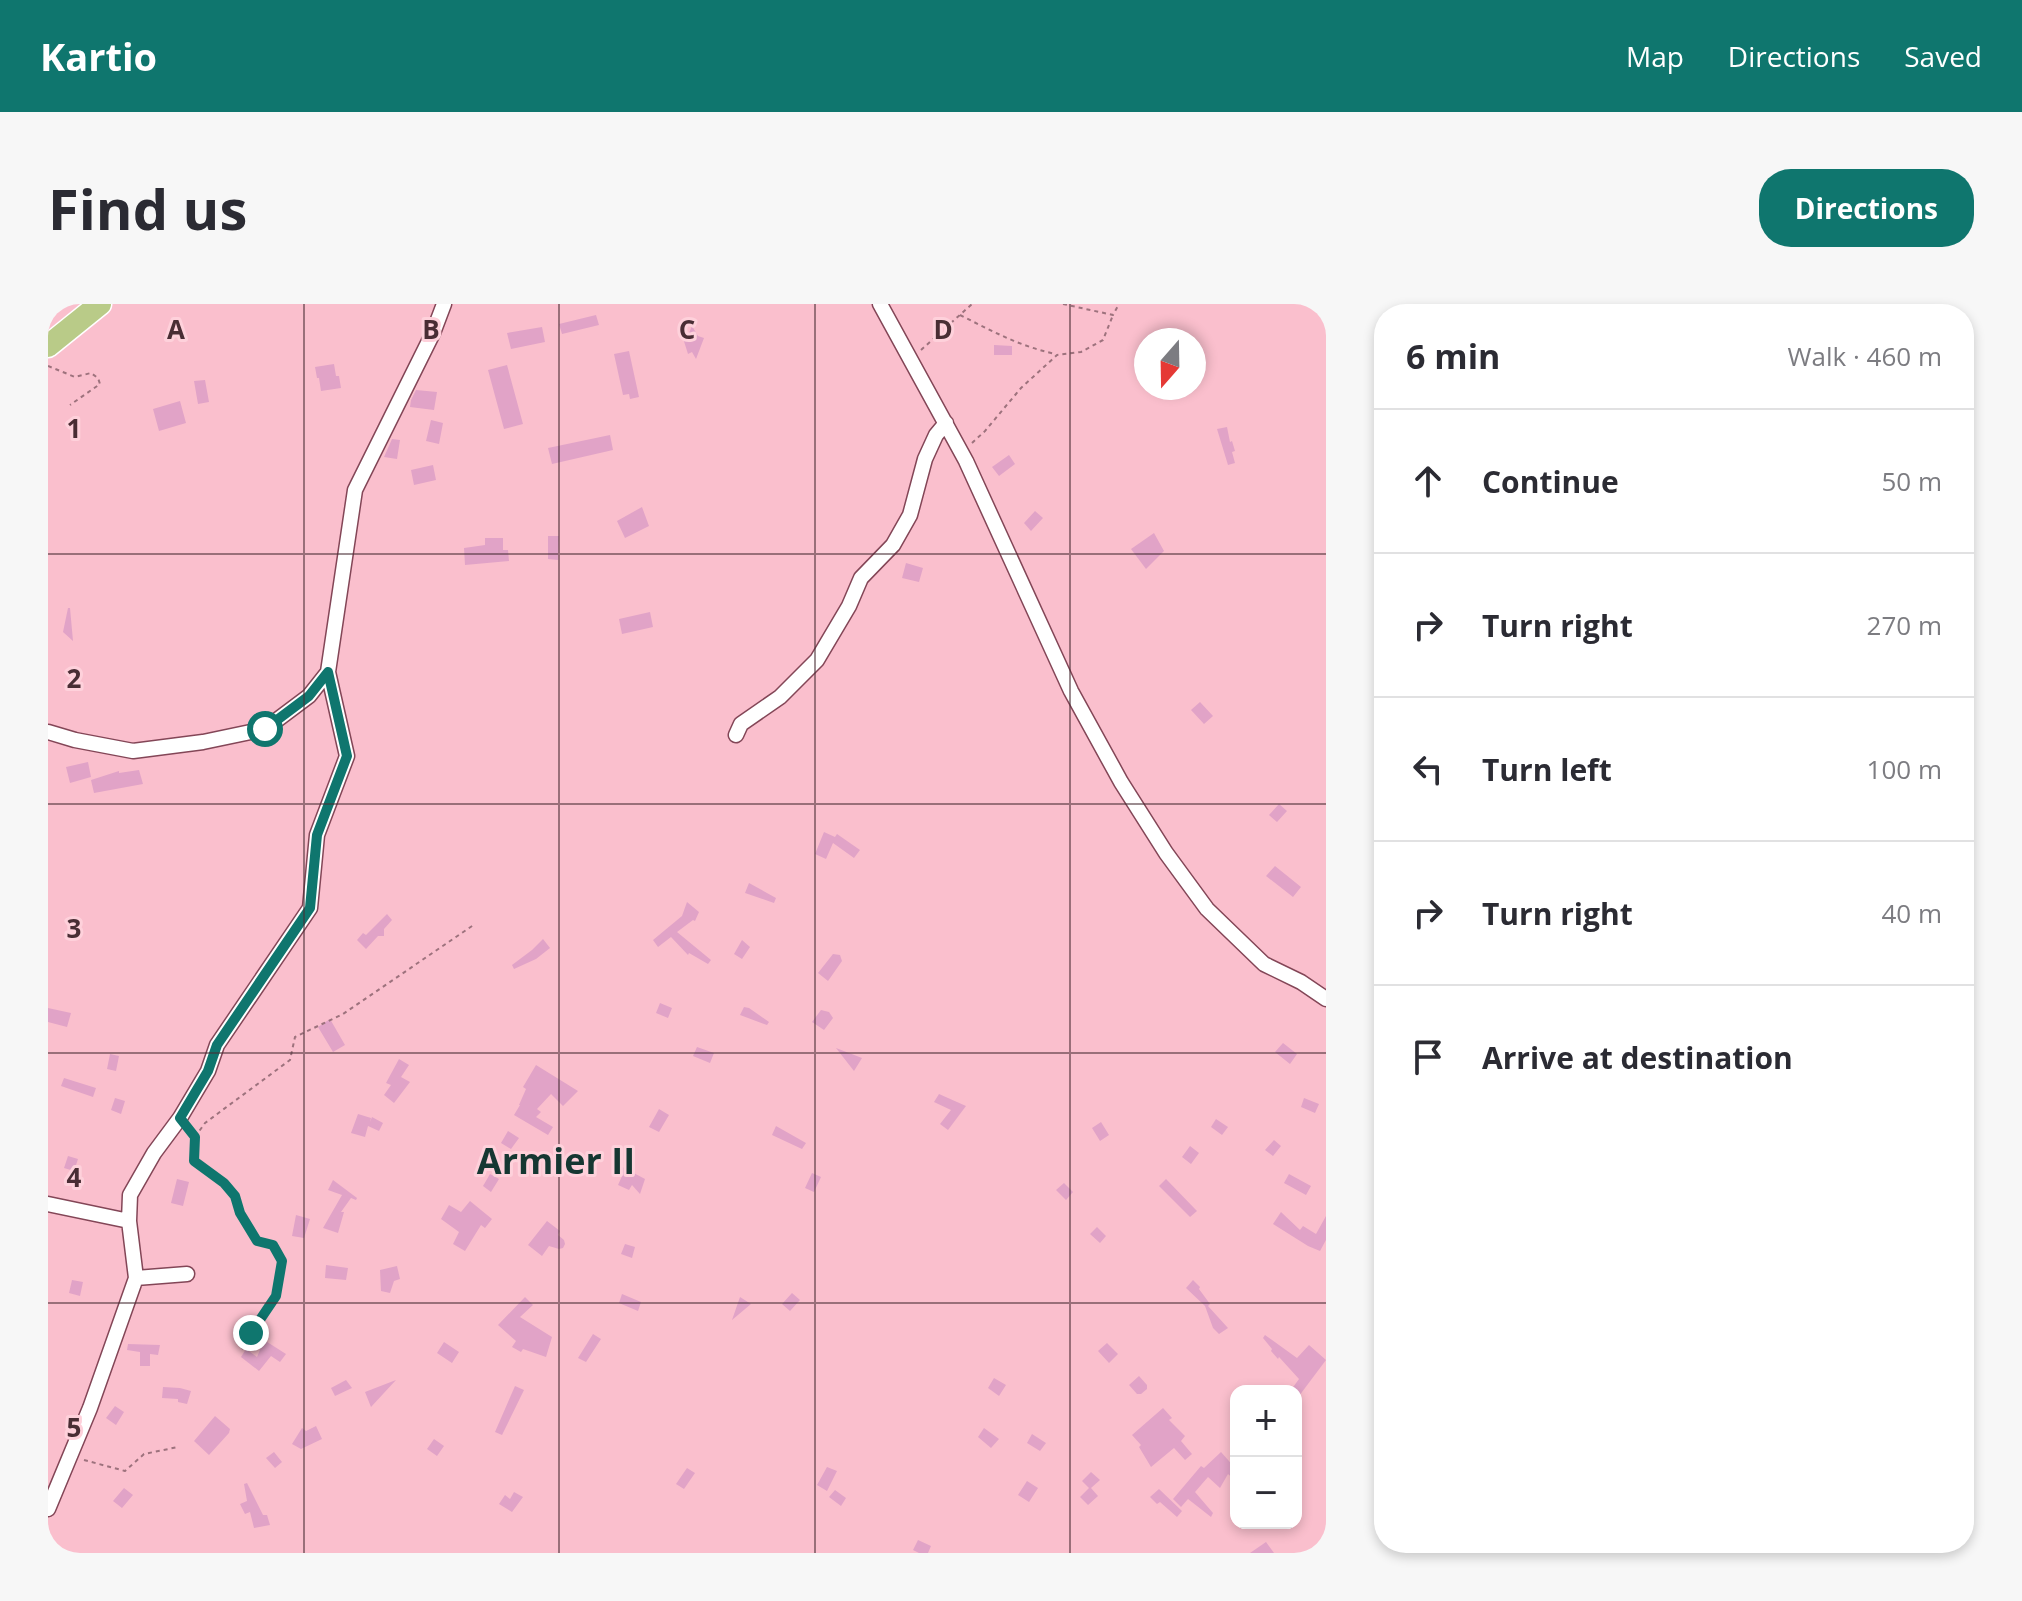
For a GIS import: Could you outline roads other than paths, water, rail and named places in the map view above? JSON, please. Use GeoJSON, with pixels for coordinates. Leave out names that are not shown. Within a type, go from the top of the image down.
{"type":"FeatureCollection","features":[{"type":"Feature","properties":{"kind":"main road"},"geometry":{"type":"LineString","coordinates":[[48,346],[100,304]]}},
{"type":"Feature","properties":{"kind":"street"},"geometry":{"type":"LineString","coordinates":[[48,1509],[112,1350],[136,1278],[129,1221],[130,1195],[208,1071],[217,1045],[310,908],[317,835],[347,756],[328,672],[355,490],[433,333],[444,304]]}},
{"type":"Feature","properties":{"kind":"street"},"geometry":{"type":"LineString","coordinates":[[880,304],[962,452],[1071,691],[1121,782],[1166,853],[1207,909],[1264,964],[1301,982],[1326,999]]}},
{"type":"Feature","properties":{"kind":"street"},"geometry":{"type":"LineString","coordinates":[[736,735],[741,724],[780,697],[817,660],[849,606],[861,578],[893,545],[910,515],[925,459],[936,435],[946,423]]}},
{"type":"Feature","properties":{"kind":"street"},"geometry":{"type":"LineString","coordinates":[[48,732],[133,751],[203,742],[265,729],[309,696],[328,672]]}},
{"type":"Feature","properties":{"kind":"street"},"geometry":{"type":"LineString","coordinates":[[48,1204],[129,1221]]}},
{"type":"Feature","properties":{"kind":"street"},"geometry":{"type":"LineString","coordinates":[[136,1278],[187,1274]]}},
{"type":"Feature","properties":{"kind":"district","name":"Armier II"},"geometry":{"type":"Point","coordinates":[556,1161]}}]}
